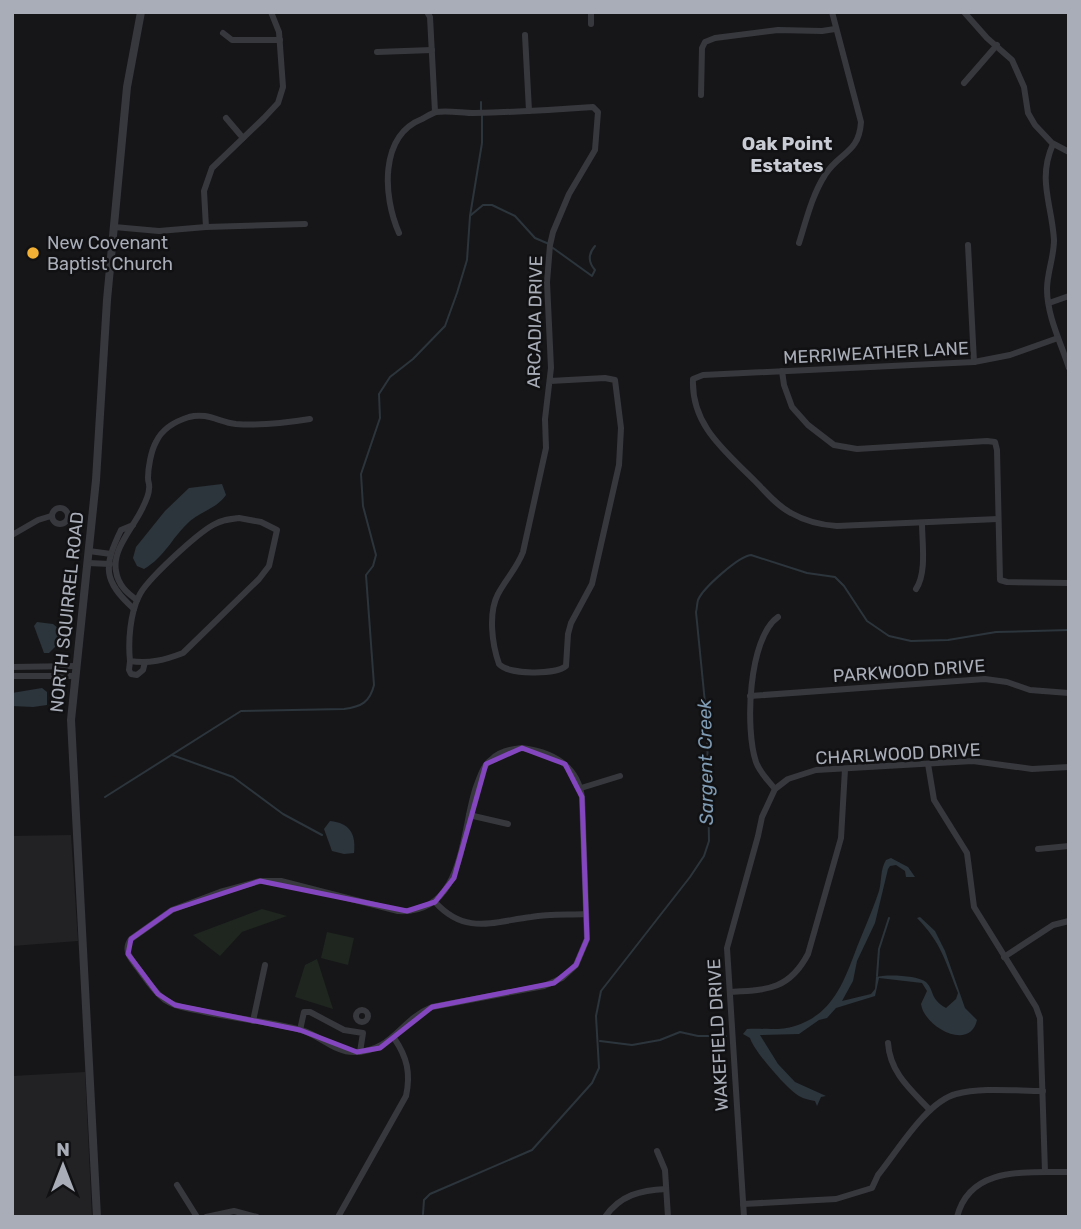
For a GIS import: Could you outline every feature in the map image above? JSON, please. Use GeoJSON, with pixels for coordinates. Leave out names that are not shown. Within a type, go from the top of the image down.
{"type":"FeatureCollection","features":[{"type":"Feature","properties":{"kind":"street","name":"NORTH SQUIRREL ROAD"},"geometry":{"type":"LineString","coordinates":[[97,1217],[71,720],[88,563],[127,87],[141,12]]}},
{"type":"Feature","properties":{"kind":"street"},"geometry":{"type":"LineString","coordinates":[[591,12],[591,24]]}},
{"type":"Feature","properties":{"kind":"street"},"geometry":{"type":"LineString","coordinates":[[799,243],[823,177],[832,164],[855,147],[860,134],[861,122],[832,12]]}},
{"type":"Feature","properties":{"kind":"street"},"geometry":{"type":"LineString","coordinates":[[964,12],[1012,60],[1024,87],[1028,113],[1032,120],[1054,144],[1069,152]]}},
{"type":"Feature","properties":{"kind":"street"},"geometry":{"type":"LineString","coordinates":[[206,227],[204,191],[212,168],[278,103],[283,86],[279,32],[273,14]]}},
{"type":"Feature","properties":{"kind":"street"},"geometry":{"type":"LineString","coordinates":[[430,14],[435,112]]}},
{"type":"Feature","properties":{"kind":"street"},"geometry":{"type":"LineString","coordinates":[[702,95],[702,48],[705,42],[715,38],[778,30],[835,29]]}},
{"type":"Feature","properties":{"kind":"street"},"geometry":{"type":"LineString","coordinates":[[223,33],[232,40],[280,40]]}},
{"type":"Feature","properties":{"kind":"street"},"geometry":{"type":"LineString","coordinates":[[399,233],[392,216],[388,172],[392,149],[399,136],[413,122],[435,112],[529,111],[525,35]]}},
{"type":"Feature","properties":{"kind":"street"},"geometry":{"type":"LineString","coordinates":[[964,83],[997,46]]}},
{"type":"Feature","properties":{"kind":"street"},"geometry":{"type":"LineString","coordinates":[[377,52],[432,50]]}},
{"type":"Feature","properties":{"kind":"street","name":"ARCADIA DRIVE"},"geometry":{"type":"LineString","coordinates":[[529,111],[593,107],[598,111],[595,150],[569,194],[550,245],[547,282],[550,381],[545,412],[545,458],[519,563],[498,594],[492,613],[499,664],[515,671],[554,672],[564,667],[568,658],[568,634],[576,610],[592,584],[619,465],[621,428],[615,380],[605,378],[550,381]]}},
{"type":"Feature","properties":{"kind":"street"},"geometry":{"type":"LineString","coordinates":[[226,118],[243,138]]}},
{"type":"Feature","properties":{"kind":"street"},"geometry":{"type":"LineString","coordinates":[[1054,144],[1048,157],[1044,180],[1054,241],[1047,291],[1058,338],[1069,368]]}},
{"type":"Feature","properties":{"kind":"street"},"geometry":{"type":"LineString","coordinates":[[114,227],[159,231],[305,225]]}},
{"type":"Feature","properties":{"kind":"street"},"geometry":{"type":"LineString","coordinates":[[968,245],[974,362]]}},
{"type":"Feature","properties":{"kind":"street"},"geometry":{"type":"LineString","coordinates":[[1049,303],[1069,296]]}},
{"type":"Feature","properties":{"kind":"street","name":"MERRIWEATHER LANE"},"geometry":{"type":"LineString","coordinates":[[922,523],[828,525],[784,510],[708,433],[695,402],[693,379],[703,375],[974,362],[996,359],[1058,338]]}},
{"type":"Feature","properties":{"kind":"street"},"geometry":{"type":"LineString","coordinates":[[782,371],[783,385],[792,407],[808,425],[834,445],[857,449],[995,442],[1000,580],[1069,583]]}},
{"type":"Feature","properties":{"kind":"street"},"geometry":{"type":"LineString","coordinates":[[134,610],[118,595],[109,574],[121,530],[135,524],[149,490],[149,470],[154,446],[168,427],[191,416],[211,416],[231,424],[280,424],[310,419]]}},
{"type":"Feature","properties":{"kind":"street"},"geometry":{"type":"LineString","coordinates":[[12,535],[51,516]]}},
{"type":"Feature","properties":{"kind":"street"},"geometry":{"type":"LineString","coordinates":[[130,661],[168,659],[183,653],[259,579],[269,566],[278,530],[261,522],[239,518],[225,519],[212,525],[153,578],[140,593],[134,610],[128,670],[137,675],[143,670],[145,662]]}},
{"type":"Feature","properties":{"kind":"street"},"geometry":{"type":"LineString","coordinates":[[916,589],[922,572],[922,523],[998,519]]}},
{"type":"Feature","properties":{"kind":"street"},"geometry":{"type":"LineString","coordinates":[[89,551],[113,554]]}},
{"type":"Feature","properties":{"kind":"street"},"geometry":{"type":"LineString","coordinates":[[88,563],[112,565]]}},
{"type":"Feature","properties":{"kind":"street"},"geometry":{"type":"LineString","coordinates":[[112,565],[124,591],[137,600]]}},
{"type":"Feature","properties":{"kind":"street"},"geometry":{"type":"LineString","coordinates":[[775,789],[762,775],[756,763],[750,696],[754,667],[764,634],[769,623],[778,617]]}},
{"type":"Feature","properties":{"kind":"street"},"geometry":{"type":"LineString","coordinates":[[12,667],[76,666]]}},
{"type":"Feature","properties":{"kind":"street"},"geometry":{"type":"LineString","coordinates":[[34,667],[34,676]]}},
{"type":"Feature","properties":{"kind":"street"},"geometry":{"type":"LineString","coordinates":[[12,676],[75,676]]}},
{"type":"Feature","properties":{"kind":"street","name":"PARKWOOD DRIVE"},"geometry":{"type":"LineString","coordinates":[[750,696],[985,679],[1007,682],[1030,690],[1069,692]]}},
{"type":"Feature","properties":{"kind":"street"},"geometry":{"type":"LineString","coordinates":[[511,749],[542,751],[558,758],[576,777],[581,788],[587,939],[576,965],[562,978],[544,986],[432,1007],[415,1016],[380,1048],[360,1052],[343,1051],[300,1030],[184,1008],[166,1001],[147,981],[128,954],[127,944],[155,920],[172,910],[260,881],[281,881],[398,911],[407,911],[435,902],[454,878],[469,815],[473,796],[486,764],[493,757],[511,749]]}},
{"type":"Feature","properties":{"kind":"street","name":"CHARLWOOD DRIVE"},"geometry":{"type":"LineString","coordinates":[[775,789],[802,773],[845,769],[973,761],[1032,769],[1069,767]]}},
{"type":"Feature","properties":{"kind":"street"},"geometry":{"type":"LineString","coordinates":[[928,764],[934,800],[967,853],[974,906],[1041,1018],[1045,1172]]}},
{"type":"Feature","properties":{"kind":"street"},"geometry":{"type":"LineString","coordinates":[[730,992],[772,988],[794,976],[805,961],[837,859],[841,838],[845,769]]}},
{"type":"Feature","properties":{"kind":"street"},"geometry":{"type":"LineString","coordinates":[[581,788],[620,776]]}},
{"type":"Feature","properties":{"kind":"street","name":"WAKEFIELD DRIVE"},"geometry":{"type":"LineString","coordinates":[[744,1217],[728,940],[762,817],[775,789]]}},
{"type":"Feature","properties":{"kind":"street"},"geometry":{"type":"LineString","coordinates":[[469,815],[508,824]]}},
{"type":"Feature","properties":{"kind":"street"},"geometry":{"type":"LineString","coordinates":[[1038,849],[1069,846]]}},
{"type":"Feature","properties":{"kind":"street"},"geometry":{"type":"LineString","coordinates":[[435,902],[450,916],[470,924],[484,925],[534,916],[586,914]]}},
{"type":"Feature","properties":{"kind":"street"},"geometry":{"type":"LineString","coordinates":[[1004,957],[1053,925],[1069,921]]}},
{"type":"Feature","properties":{"kind":"street"},"geometry":{"type":"LineString","coordinates":[[253,1021],[265,965]]}},
{"type":"Feature","properties":{"kind":"street"},"geometry":{"type":"LineString","coordinates":[[300,1030],[304,1012],[310,1012],[344,1030],[363,1033]]}},
{"type":"Feature","properties":{"kind":"street"},"geometry":{"type":"LineString","coordinates":[[360,1052],[365,1021]]}},
{"type":"Feature","properties":{"kind":"street"},"geometry":{"type":"LineString","coordinates":[[338,1217],[406,1096],[409,1078],[407,1062],[394,1038]]}},
{"type":"Feature","properties":{"kind":"street"},"geometry":{"type":"LineString","coordinates":[[888,1043],[894,1068],[930,1110]]}},
{"type":"Feature","properties":{"kind":"street"},"geometry":{"type":"LineString","coordinates":[[743,1204],[836,1199],[872,1188],[878,1175],[930,1110],[947,1098],[956,1094],[1043,1091]]}},
{"type":"Feature","properties":{"kind":"street"},"geometry":{"type":"LineString","coordinates":[[657,1151],[663,1162],[668,1217]]}},
{"type":"Feature","properties":{"kind":"street"},"geometry":{"type":"LineString","coordinates":[[957,1217],[969,1192],[992,1177],[1069,1172]]}},
{"type":"Feature","properties":{"kind":"street"},"geometry":{"type":"LineString","coordinates":[[177,1185],[197,1217]]}},
{"type":"Feature","properties":{"kind":"street"},"geometry":{"type":"LineString","coordinates":[[605,1217],[612,1207],[626,1197],[645,1191],[666,1189]]}},
{"type":"Feature","properties":{"kind":"street"},"geometry":{"type":"LineString","coordinates":[[206,1217],[234,1211],[257,1217]]}},
{"type":"Feature","properties":{"kind":"highlighted area"},"geometry":{"type":"Polygon","coordinates":[[[522,748],[565,764],[582,797],[587,939],[576,965],[554,983],[432,1007],[380,1048],[357,1052],[300,1030],[175,1005],[158,994],[128,954],[131,939],[172,910],[260,881],[407,911],[435,902],[454,878],[486,764],[522,748]]]}},
{"type":"Feature","properties":{"kind":"shaded area"},"geometry":{"type":"Polygon","coordinates":[[[222,484],[226,495],[222,499],[190,521],[151,564],[144,569],[137,566],[133,558],[136,547],[165,511],[189,488],[222,484]]]}},
{"type":"Feature","properties":{"kind":"shaded area"},"geometry":{"type":"Polygon","coordinates":[[[37,622],[53,624],[58,628],[58,644],[49,653],[44,653],[34,626],[37,622]]]}},
{"type":"Feature","properties":{"kind":"shaded area"},"geometry":{"type":"Polygon","coordinates":[[[42,688],[47,692],[47,705],[12,706],[12,693],[42,688]]]}},
{"type":"Feature","properties":{"kind":"shaded area"},"geometry":{"type":"Polygon","coordinates":[[[330,821],[347,827],[353,835],[354,853],[332,851],[324,829],[330,821]]]}},
{"type":"Feature","properties":{"kind":"shaded area"},"geometry":{"type":"Polygon","coordinates":[[[71,835],[78,941],[12,946],[12,836],[71,835]]]}},
{"type":"Feature","properties":{"kind":"shaded area"},"geometry":{"type":"Polygon","coordinates":[[[891,858],[908,867],[915,877],[906,877],[905,871],[896,865],[888,869],[875,923],[857,961],[853,981],[842,1001],[871,994],[875,989],[876,977],[886,976],[909,977],[926,982],[937,1001],[946,1008],[956,999],[958,993],[946,962],[932,936],[917,918],[920,917],[935,931],[965,1008],[977,1020],[973,1029],[966,1034],[948,1033],[938,1028],[924,1013],[921,1004],[927,991],[922,983],[879,978],[875,996],[836,1008],[827,1018],[819,1020],[799,1034],[760,1035],[778,1064],[795,1082],[826,1096],[821,1097],[817,1106],[815,1101],[801,1097],[787,1086],[764,1060],[750,1038],[743,1034],[747,1029],[790,1028],[807,1021],[826,1007],[845,978],[879,891],[884,864],[891,858]]]}},
{"type":"Feature","properties":{"kind":"shaded area"},"geometry":{"type":"Polygon","coordinates":[[[262,909],[287,916],[242,932],[220,956],[193,935],[262,909]]]}},
{"type":"Feature","properties":{"kind":"shaded area"},"geometry":{"type":"Polygon","coordinates":[[[327,932],[354,938],[348,965],[321,958],[327,932]]]}},
{"type":"Feature","properties":{"kind":"shaded area"},"geometry":{"type":"Polygon","coordinates":[[[317,959],[333,1009],[295,997],[305,965],[317,959]]]}},
{"type":"Feature","properties":{"kind":"shaded area"},"geometry":{"type":"Polygon","coordinates":[[[85,1072],[92,1217],[12,1217],[12,1076],[85,1072]]]}},
{"type":"Feature","properties":{"kind":"waterway"},"geometry":{"type":"LineString","coordinates":[[481,102],[481,110]]}},
{"type":"Feature","properties":{"kind":"waterway"},"geometry":{"type":"LineString","coordinates":[[105,797],[241,711],[344,709],[360,705],[370,696],[374,685],[366,575],[373,566],[376,555],[363,506],[361,474],[380,418],[379,394],[390,377],[413,359],[445,326],[457,293],[467,260],[470,216],[482,143],[482,115]]}},
{"type":"Feature","properties":{"kind":"waterway"},"geometry":{"type":"LineString","coordinates":[[471,215],[483,205],[492,205],[515,216],[535,238],[549,244]]}},
{"type":"Feature","properties":{"kind":"waterway"},"geometry":{"type":"LineString","coordinates":[[553,248],[592,276],[595,270],[590,258],[595,246]]}},
{"type":"Feature","properties":{"kind":"waterway","name":"Sargent Creek"},"geometry":{"type":"LineString","coordinates":[[423,1214],[424,1200],[430,1194],[532,1150],[592,1083],[599,1068],[596,1016],[601,991],[704,856],[709,841],[707,723],[696,612],[701,595],[722,573],[751,555],[807,573],[835,577],[867,621],[889,636],[911,641],[948,640],[996,632],[1069,630]]}},
{"type":"Feature","properties":{"kind":"waterway"},"geometry":{"type":"LineString","coordinates":[[172,755],[233,777],[283,814],[322,835]]}},
{"type":"Feature","properties":{"kind":"waterway"},"geometry":{"type":"LineString","coordinates":[[877,976],[879,949],[889,918]]}},
{"type":"Feature","properties":{"kind":"waterway"},"geometry":{"type":"LineString","coordinates":[[600,1041],[632,1045],[660,1040],[680,1032],[698,1036],[726,1036]]}},
{"type":"Feature","properties":{"kind":"place","name":"New Covenant Baptist Church"},"geometry":{"type":"Point","coordinates":[33,253]}},
{"type":"Feature","properties":{"kind":"district","name":"Oak Point Estates"},"geometry":{"type":"Point","coordinates":[787,154]}}]}
